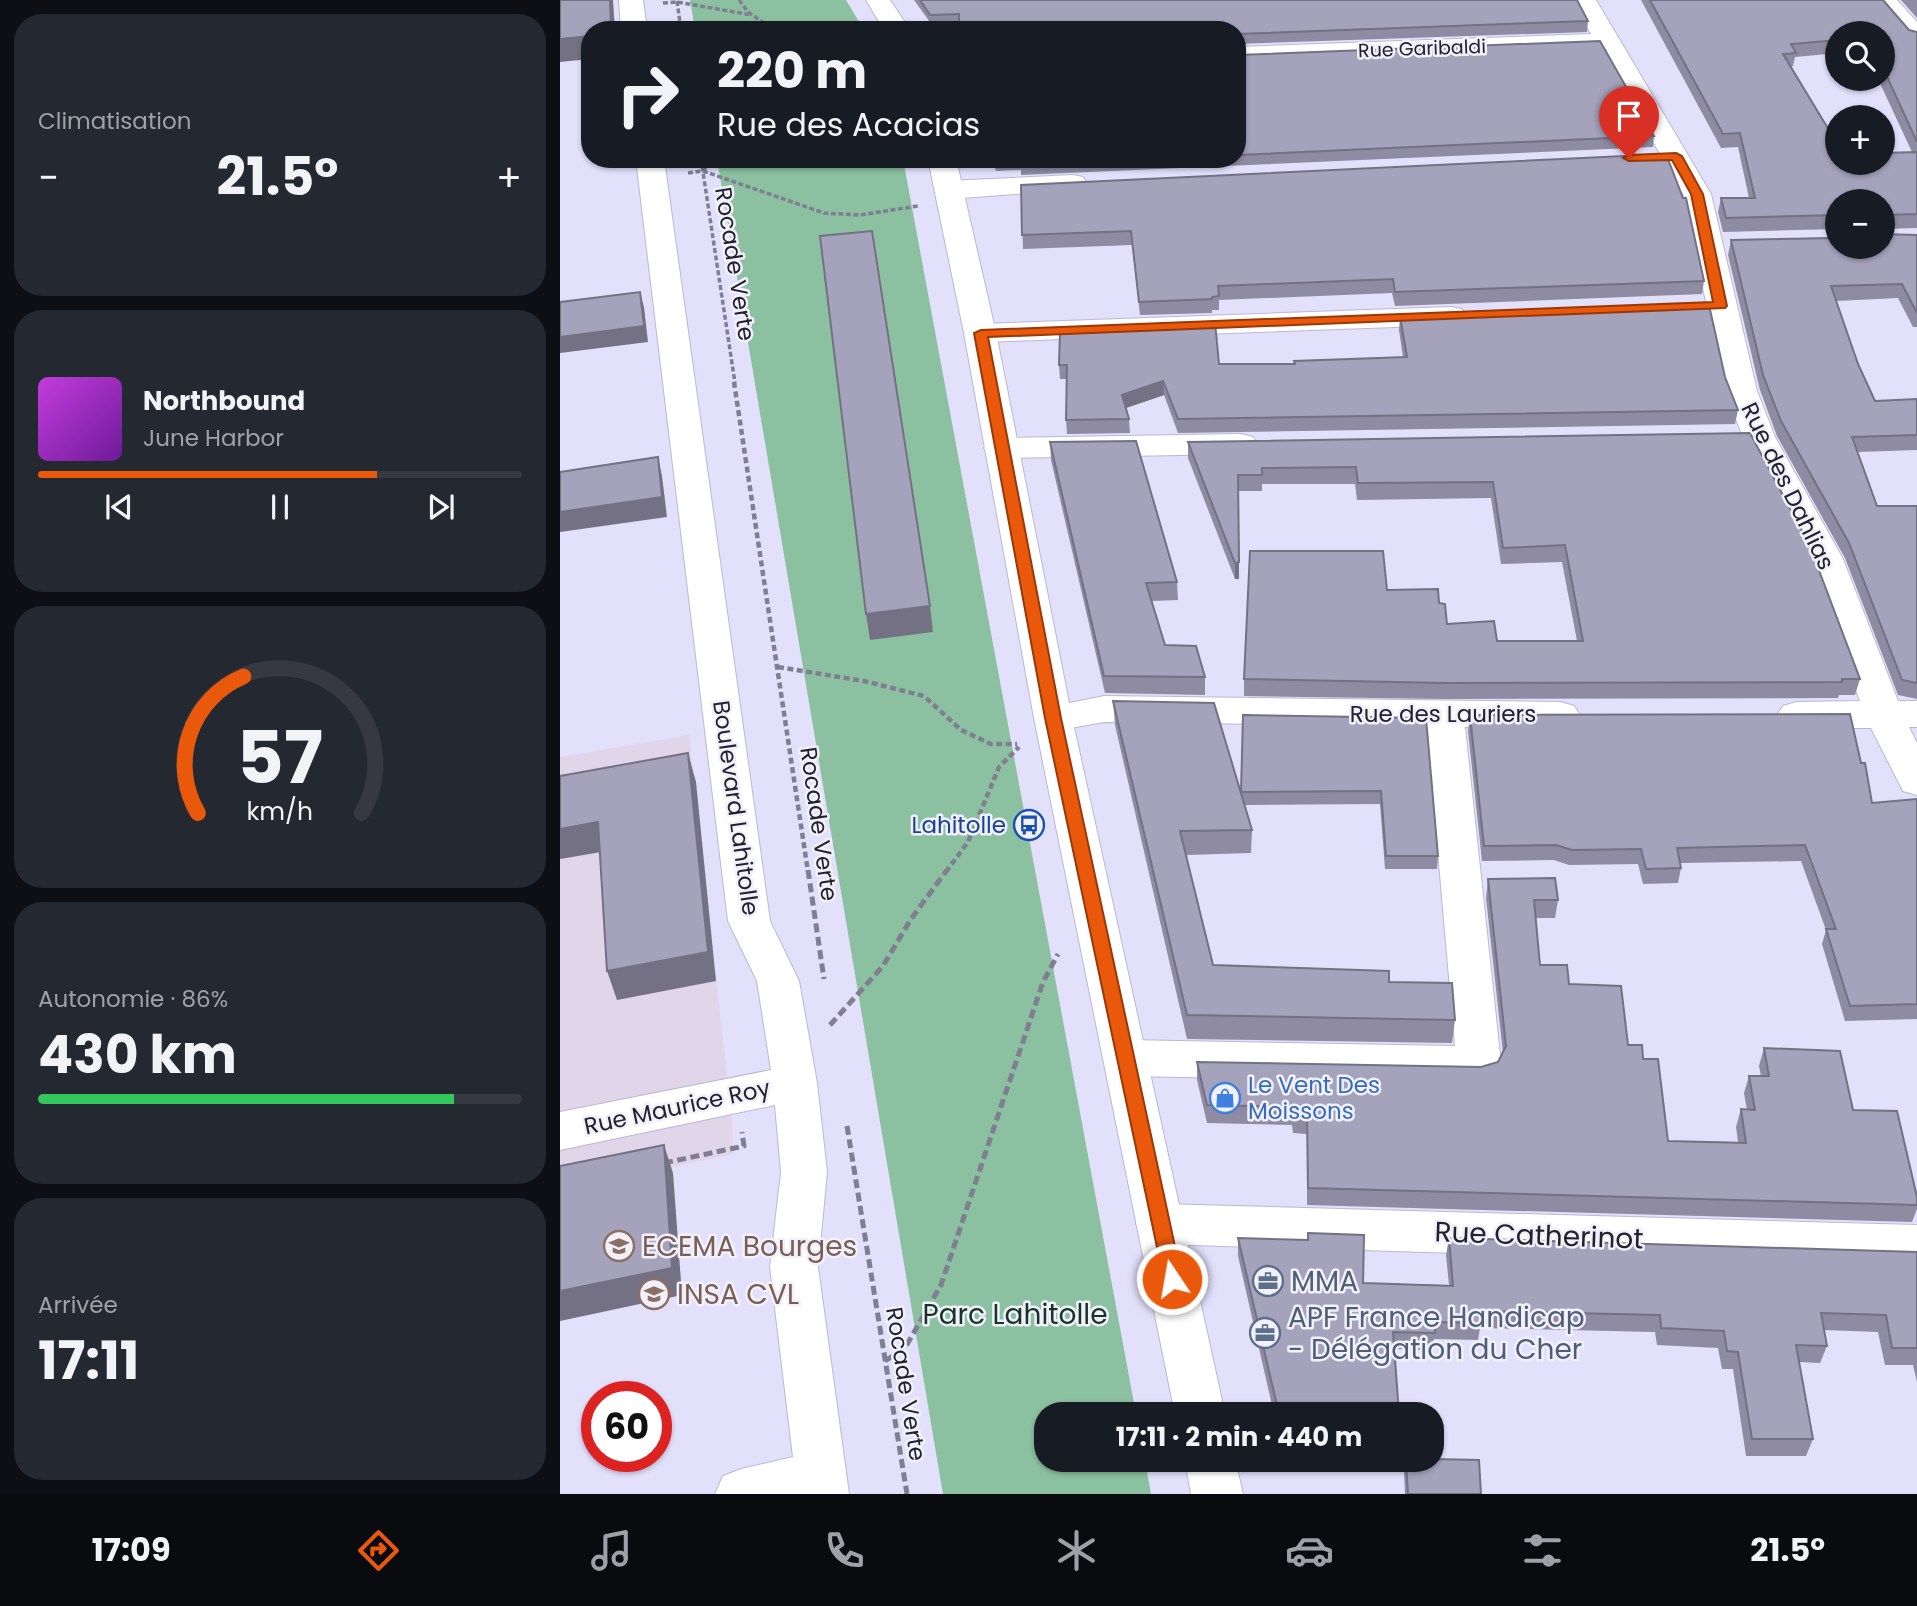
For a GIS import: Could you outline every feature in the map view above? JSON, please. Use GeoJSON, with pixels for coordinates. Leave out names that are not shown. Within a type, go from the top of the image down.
{"type":"FeatureCollection","features":[{"type":"Feature","properties":{"kind":"street"},"geometry":{"type":"LineString","coordinates":[[878,0],[891,21]]}},
{"type":"Feature","properties":{"kind":"street","name":"Rue des Dahlias"},"geometry":{"type":"LineString","coordinates":[[1584,0],[1676,156],[1721,244],[1707,306],[1741,391],[1745,437],[1825,559],[1900,715],[1917,781]]}},
{"type":"Feature","properties":{"kind":"street"},"geometry":{"type":"LineString","coordinates":[[1883,0],[1917,37]]}},
{"type":"Feature","properties":{"kind":"street","name":"Rue Garibaldi"},"geometry":{"type":"LineString","coordinates":[[1246,55],[1607,40]]}},
{"type":"Feature","properties":{"kind":"street"},"geometry":{"type":"LineString","coordinates":[[1642,158],[1676,156]]}},
{"type":"Feature","properties":{"kind":"street","name":"Boulevard Lahitolle"},"geometry":{"type":"LineString","coordinates":[[651,168],[749,921],[778,981],[795,1083],[804,1172],[794,1267],[822,1484]]}},
{"type":"Feature","properties":{"kind":"street"},"geometry":{"type":"LineString","coordinates":[[1104,182],[940,185],[981,333],[1053,718],[1197,1402]]}},
{"type":"Feature","properties":{"kind":"street"},"geometry":{"type":"LineString","coordinates":[[981,333],[1473,315]]}},
{"type":"Feature","properties":{"kind":"street"},"geometry":{"type":"LineString","coordinates":[[1001,447],[1269,444]]}},
{"type":"Feature","properties":{"kind":"street","name":"Rue des Lauriers"},"geometry":{"type":"LineString","coordinates":[[1053,718],[1104,709],[1596,715]]}},
{"type":"Feature","properties":{"kind":"street"},"geometry":{"type":"LineString","coordinates":[[1125,1058],[1479,1064],[1481,879],[1445,715]]}},
{"type":"Feature","properties":{"kind":"street"},"geometry":{"type":"LineString","coordinates":[[1760,715],[1900,715]]}},
{"type":"Feature","properties":{"kind":"street","name":"Rue Maurice Roy"},"geometry":{"type":"LineString","coordinates":[[560,1131],[795,1083]]}},
{"type":"Feature","properties":{"kind":"street","name":"Rue Catherinot"},"geometry":{"type":"LineString","coordinates":[[1160,1224],[1917,1246]]}},
{"type":"Feature","properties":{"kind":"street"},"geometry":{"type":"LineString","coordinates":[[1212,1472],[1217,1494]]}},
{"type":"Feature","properties":{"kind":"street"},"geometry":{"type":"LineString","coordinates":[[741,1494],[822,1484]]}},
{"type":"Feature","properties":{"kind":"path"},"geometry":{"type":"LineString","coordinates":[[739,0],[761,21]]}},
{"type":"Feature","properties":{"kind":"path"},"geometry":{"type":"LineString","coordinates":[[632,12],[677,1],[752,15]]}},
{"type":"Feature","properties":{"kind":"path"},"geometry":{"type":"LineString","coordinates":[[677,1],[680,21]]}},
{"type":"Feature","properties":{"kind":"path","name":"Rocade Verte"},"geometry":{"type":"LineString","coordinates":[[702,168],[824,984]]}},
{"type":"Feature","properties":{"kind":"path"},"geometry":{"type":"LineString","coordinates":[[703,171],[824,213],[860,215],[940,185]]}},
{"type":"Feature","properties":{"kind":"path"},"geometry":{"type":"LineString","coordinates":[[778,667],[864,681],[924,696],[961,730],[991,744],[1021,744],[999,767],[968,842],[911,919],[883,966],[830,1025]]}},
{"type":"Feature","properties":{"kind":"path"},"geometry":{"type":"LineString","coordinates":[[885,1361],[905,1348],[941,1285],[1043,982],[1090,895]]}},
{"type":"Feature","properties":{"kind":"path"},"geometry":{"type":"LineString","coordinates":[[828,1011],[832,1034]]}},
{"type":"Feature","properties":{"kind":"path"},"geometry":{"type":"LineString","coordinates":[[650,1166],[744,1146],[738,1093]]}},
{"type":"Feature","properties":{"kind":"path","name":"Rocade Verte"},"geometry":{"type":"LineString","coordinates":[[845,1116],[906,1494]]}},
{"type":"Feature","properties":{"kind":"shaded area"},"geometry":{"type":"Polygon","coordinates":[[[689,735],[732,1121],[733,1154],[560,1191],[560,757],[689,735]]]}},
{"type":"Feature","properties":{"kind":"green space"},"geometry":{"type":"Polygon","coordinates":[[[690,0],[846,0],[859,21],[694,21],[690,0]]]}},
{"type":"Feature","properties":{"kind":"green space","name":"Parc Lahitolle"},"geometry":{"type":"Polygon","coordinates":[[[719,168],[905,168],[1134,1402],[1034,1402],[1034,1472],[1147,1472],[1151,1494],[943,1494],[719,168]]]}},
{"type":"Feature","properties":{"kind":"building"},"geometry":{"type":"Polygon","coordinates":[[[560,0],[610,0],[611,21],[581,21],[581,37],[560,39],[560,0]]]}},
{"type":"Feature","properties":{"kind":"building"},"geometry":{"type":"Polygon","coordinates":[[[920,0],[1577,0],[1588,21],[1246,34],[1246,21],[959,21],[959,14],[930,15],[920,0]]]}},
{"type":"Feature","properties":{"kind":"building"},"geometry":{"type":"Polygon","coordinates":[[[1650,0],[1883,0],[1909,30],[1917,32],[1917,142],[1894,91],[1895,21],[1825,21],[1825,41],[1791,44],[1796,53],[1783,54],[1825,123],[1825,175],[1895,175],[1895,153],[1917,152],[1917,214],[1895,215],[1895,189],[1825,189],[1825,215],[1726,218],[1721,198],[1755,198],[1740,133],[1723,134],[1650,0]]]}},
{"type":"Feature","properties":{"kind":"building"},"geometry":{"type":"Polygon","coordinates":[[[1600,41],[1654,136],[1246,155],[1246,55],[1600,41]]]}},
{"type":"Feature","properties":{"kind":"building"},"geometry":{"type":"Polygon","coordinates":[[[1666,154],[1683,198],[1686,198],[1704,281],[1395,292],[1393,279],[1218,286],[1219,296],[1212,299],[1139,302],[1131,231],[1022,235],[1021,185],[1666,154]]]}},
{"type":"Feature","properties":{"kind":"building"},"geometry":{"type":"Polygon","coordinates":[[[872,231],[930,606],[866,614],[820,236],[872,231]]]}},
{"type":"Feature","properties":{"kind":"building"},"geometry":{"type":"Polygon","coordinates":[[[1895,234],[1917,235],[1917,313],[1902,284],[1831,286],[1858,364],[1875,401],[1917,399],[1917,435],[1852,437],[1877,506],[1917,506],[1917,683],[1902,680],[1849,543],[1781,421],[1763,375],[1731,240],[1825,238],[1825,259],[1895,259],[1895,234]]]}},
{"type":"Feature","properties":{"kind":"building"},"geometry":{"type":"Polygon","coordinates":[[[640,292],[644,326],[560,337],[560,302],[640,292]]]}},
{"type":"Feature","properties":{"kind":"building"},"geometry":{"type":"Polygon","coordinates":[[[1709,305],[1725,377],[1738,410],[1178,419],[1163,381],[1122,395],[1129,419],[1066,420],[1067,365],[1059,365],[1060,331],[1215,322],[1219,364],[1295,364],[1294,361],[1407,357],[1400,316],[1709,305]]]}},
{"type":"Feature","properties":{"kind":"building"},"geometry":{"type":"Polygon","coordinates":[[[1750,433],[1809,544],[1860,679],[1842,679],[1842,682],[1447,683],[1244,679],[1250,551],[1383,551],[1387,590],[1438,589],[1439,603],[1445,604],[1447,624],[1494,621],[1497,641],[1583,641],[1565,545],[1503,548],[1493,482],[1358,483],[1356,467],[1262,468],[1262,475],[1238,475],[1239,562],[1235,563],[1188,442],[1750,433]]]}},
{"type":"Feature","properties":{"kind":"building"},"geometry":{"type":"Polygon","coordinates":[[[1136,441],[1177,582],[1146,583],[1165,645],[1196,646],[1205,677],[1104,676],[1050,442],[1136,441]]]}},
{"type":"Feature","properties":{"kind":"building"},"geometry":{"type":"Polygon","coordinates":[[[658,457],[662,497],[560,512],[560,472],[658,457]]]}},
{"type":"Feature","properties":{"kind":"building"},"geometry":{"type":"Polygon","coordinates":[[[1113,701],[1214,703],[1252,830],[1180,831],[1213,965],[1389,971],[1389,982],[1452,983],[1455,1020],[1187,1015],[1113,701]]]}},
{"type":"Feature","properties":{"kind":"building"},"geometry":{"type":"Polygon","coordinates":[[[1850,714],[1861,763],[1865,763],[1872,803],[1917,799],[1917,1004],[1850,1006],[1826,929],[1836,929],[1805,845],[1677,848],[1681,868],[1646,869],[1641,849],[1572,850],[1556,845],[1484,846],[1470,715],[1850,714]]]}},
{"type":"Feature","properties":{"kind":"building"},"geometry":{"type":"Polygon","coordinates":[[[1243,715],[1426,718],[1438,856],[1386,856],[1381,791],[1241,792],[1243,715]]]}},
{"type":"Feature","properties":{"kind":"building"},"geometry":{"type":"Polygon","coordinates":[[[688,753],[708,952],[607,971],[598,822],[560,829],[560,776],[688,753]]]}},
{"type":"Feature","properties":{"kind":"building"},"geometry":{"type":"Polygon","coordinates":[[[1555,878],[1558,900],[1534,900],[1540,965],[1567,965],[1569,984],[1621,986],[1628,1045],[1642,1045],[1643,1059],[1658,1059],[1668,1141],[1746,1143],[1741,1109],[1755,1110],[1749,1076],[1769,1076],[1764,1048],[1840,1051],[1853,1110],[1897,1111],[1917,1205],[1308,1188],[1307,1116],[1293,1116],[1293,1107],[1207,1105],[1197,1062],[1481,1067],[1498,1062],[1506,1046],[1488,879],[1555,878]]]}},
{"type":"Feature","properties":{"kind":"building","name":"ECEMA Bourges"},"geometry":{"type":"Polygon","coordinates":[[[664,1145],[672,1268],[560,1291],[560,1166],[664,1145]]]}},
{"type":"Feature","properties":{"kind":"building"},"geometry":{"type":"Polygon","coordinates":[[[1308,1233],[1364,1235],[1363,1283],[1453,1286],[1449,1238],[1917,1252],[1917,1348],[1892,1348],[1886,1315],[1821,1313],[1827,1346],[1796,1345],[1813,1439],[1752,1439],[1738,1352],[1727,1351],[1724,1331],[1661,1328],[1660,1315],[1480,1311],[1481,1323],[1435,1322],[1435,1333],[1393,1332],[1398,1402],[1276,1402],[1238,1238],[1308,1240],[1308,1233]]]}},
{"type":"Feature","properties":{"kind":"building"},"geometry":{"type":"Polygon","coordinates":[[[1444,1459],[1479,1460],[1481,1494],[1408,1494],[1407,1472],[1444,1472],[1444,1459]]]}},
{"type":"Feature","properties":{"kind":"place","name":"Lahitolle"},"geometry":{"type":"Point","coordinates":[1029,825]}},
{"type":"Feature","properties":{"kind":"place","name":"Le Vent Des Moissons"},"geometry":{"type":"Point","coordinates":[1225,1098]}},
{"type":"Feature","properties":{"kind":"place","name":"ECEMA Bourges"},"geometry":{"type":"Point","coordinates":[619,1246]}},
{"type":"Feature","properties":{"kind":"place","name":"MMA"},"geometry":{"type":"Point","coordinates":[1268,1281]}},
{"type":"Feature","properties":{"kind":"place","name":"INSA CVL"},"geometry":{"type":"Point","coordinates":[654,1294]}},
{"type":"Feature","properties":{"kind":"place","name":"APF France Handicap - Délégation du Cher"},"geometry":{"type":"Point","coordinates":[1265,1333]}},
{"type":"Feature","properties":{"kind":"route"},"geometry":{"type":"LineString","coordinates":[[1172,1279],[1053,718],[981,333],[1720,306],[1697,194],[1676,156],[1629,158]]}}]}
